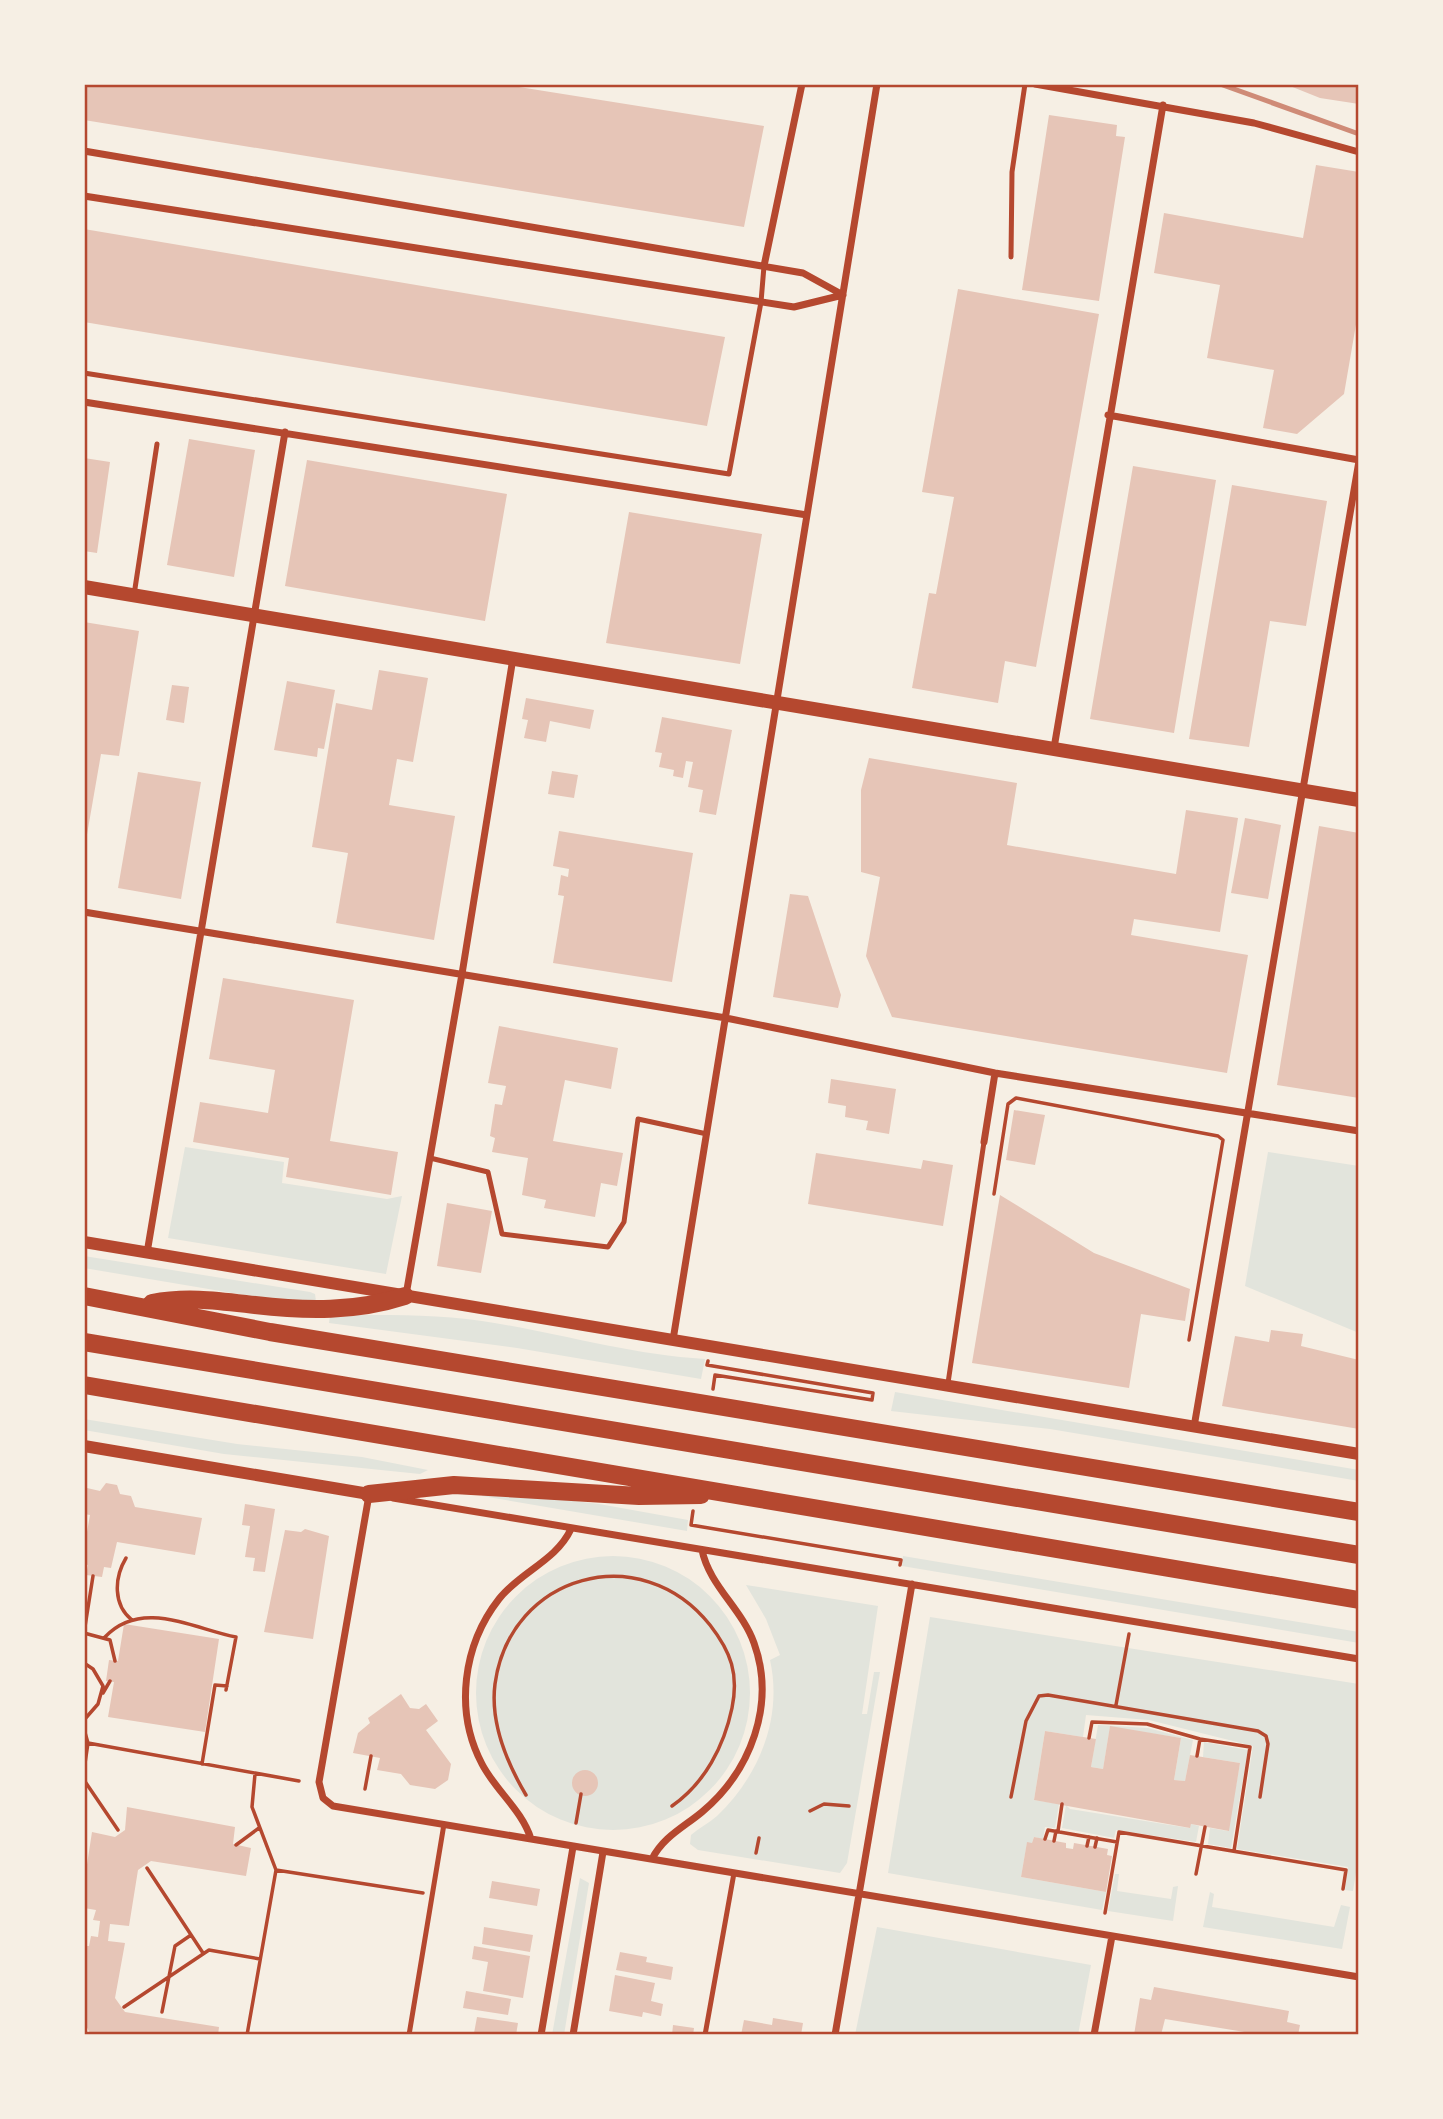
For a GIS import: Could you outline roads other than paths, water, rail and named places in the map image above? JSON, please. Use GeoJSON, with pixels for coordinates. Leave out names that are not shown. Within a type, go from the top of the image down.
{"type":"FeatureCollection","features":[{"type":"Feature","properties":{"kind":"highway"},"geometry":{"type":"LineString","coordinates":[[84,1296],[270,1332],[1359,1512]]}},
{"type":"Feature","properties":{"kind":"highway"},"geometry":{"type":"LineString","coordinates":[[140,1305],[209,1300],[337,1309],[364,1307],[405,1296]]}},
{"type":"Feature","properties":{"kind":"highway"},"geometry":{"type":"LineString","coordinates":[[84,1342],[1359,1555]]}},
{"type":"Feature","properties":{"kind":"highway"},"geometry":{"type":"LineString","coordinates":[[84,1385],[1359,1600]]}},
{"type":"Feature","properties":{"kind":"highway"},"geometry":{"type":"LineString","coordinates":[[369,1494],[454,1485],[639,1496],[729,1492]]}},
{"type":"Feature","properties":{"kind":"main road"},"geometry":{"type":"LineString","coordinates":[[84,587],[777,700],[1359,800]]}},
{"type":"Feature","properties":{"kind":"street"},"geometry":{"type":"LineString","coordinates":[[764,266],[802,84]]}},
{"type":"Feature","properties":{"kind":"street"},"geometry":{"type":"LineString","coordinates":[[673,1340],[877,84]]}},
{"type":"Feature","properties":{"kind":"street"},"geometry":{"type":"LineString","coordinates":[[1035,84],[1254,123],[1359,152]]}},
{"type":"Feature","properties":{"kind":"street"},"geometry":{"type":"LineString","coordinates":[[1054,748],[1108,415],[1163,106]]}},
{"type":"Feature","properties":{"kind":"street"},"geometry":{"type":"LineString","coordinates":[[84,151],[803,273],[843,295]]}},
{"type":"Feature","properties":{"kind":"street"},"geometry":{"type":"LineString","coordinates":[[84,196],[794,307],[843,295]]}},
{"type":"Feature","properties":{"kind":"street"},"geometry":{"type":"LineString","coordinates":[[84,402],[807,515]]}},
{"type":"Feature","properties":{"kind":"street"},"geometry":{"type":"LineString","coordinates":[[1108,415],[1359,460],[1194,1427]]}},
{"type":"Feature","properties":{"kind":"street"},"geometry":{"type":"LineString","coordinates":[[147,1253],[285,432]]}},
{"type":"Feature","properties":{"kind":"street"},"geometry":{"type":"LineString","coordinates":[[405,1296],[462,974],[513,657]]}},
{"type":"Feature","properties":{"kind":"street"},"geometry":{"type":"LineString","coordinates":[[84,912],[726,1018],[995,1073],[1359,1131]]}},
{"type":"Feature","properties":{"kind":"street"},"geometry":{"type":"LineString","coordinates":[[984,1142],[995,1073]]}},
{"type":"Feature","properties":{"kind":"street"},"geometry":{"type":"LineString","coordinates":[[84,1242],[948,1383],[1359,1454]]}},
{"type":"Feature","properties":{"kind":"street"},"geometry":{"type":"LineString","coordinates":[[84,1446],[1359,1659]]}},
{"type":"Feature","properties":{"kind":"street"},"geometry":{"type":"LineString","coordinates":[[369,1494],[319,1790],[332,1806],[1359,1977]]}},
{"type":"Feature","properties":{"kind":"street"},"geometry":{"type":"LineString","coordinates":[[531,1839],[527,1826],[482,1764],[474,1744],[467,1720],[468,1666],[487,1614],[523,1575],[555,1552],[571,1529]]}},
{"type":"Feature","properties":{"kind":"street"},"geometry":{"type":"LineString","coordinates":[[652,1859],[665,1840],[721,1794],[750,1749],[758,1722],[761,1681],[753,1641],[729,1599],[710,1573],[702,1550]]}},
{"type":"Feature","properties":{"kind":"street"},"geometry":{"type":"LineString","coordinates":[[835,2035],[912,1584]]}},
{"type":"Feature","properties":{"kind":"street"},"geometry":{"type":"LineString","coordinates":[[541,2035],[573,1847]]}},
{"type":"Feature","properties":{"kind":"street"},"geometry":{"type":"LineString","coordinates":[[573,2035],[603,1852]]}},
{"type":"Feature","properties":{"kind":"street"},"geometry":{"type":"LineString","coordinates":[[1094,2035],[1112,1936]]}},
{"type":"Feature","properties":{"kind":"lane"},"geometry":{"type":"LineString","coordinates":[[1011,257],[1012,172],[1026,84]]}},
{"type":"Feature","properties":{"kind":"lane"},"geometry":{"type":"LineString","coordinates":[[84,373],[729,474],[761,302],[764,266]]}},
{"type":"Feature","properties":{"kind":"lane"},"geometry":{"type":"LineString","coordinates":[[134,595],[157,444]]}},
{"type":"Feature","properties":{"kind":"lane"},"geometry":{"type":"LineString","coordinates":[[430,1158],[488,1172],[502,1234],[608,1247],[624,1222],[639,1119],[707,1134]]}},
{"type":"Feature","properties":{"kind":"lane"},"geometry":{"type":"LineString","coordinates":[[948,1383],[984,1142]]}},
{"type":"Feature","properties":{"kind":"lane"},"geometry":{"type":"LineString","coordinates":[[409,2035],[444,1824]]}},
{"type":"Feature","properties":{"kind":"lane"},"geometry":{"type":"LineString","coordinates":[[705,2035],[734,1873]]}},
{"type":"Feature","properties":{"kind":"railway"},"geometry":{"type":"LineString","coordinates":[[1220,84],[1359,134]]}}]}
